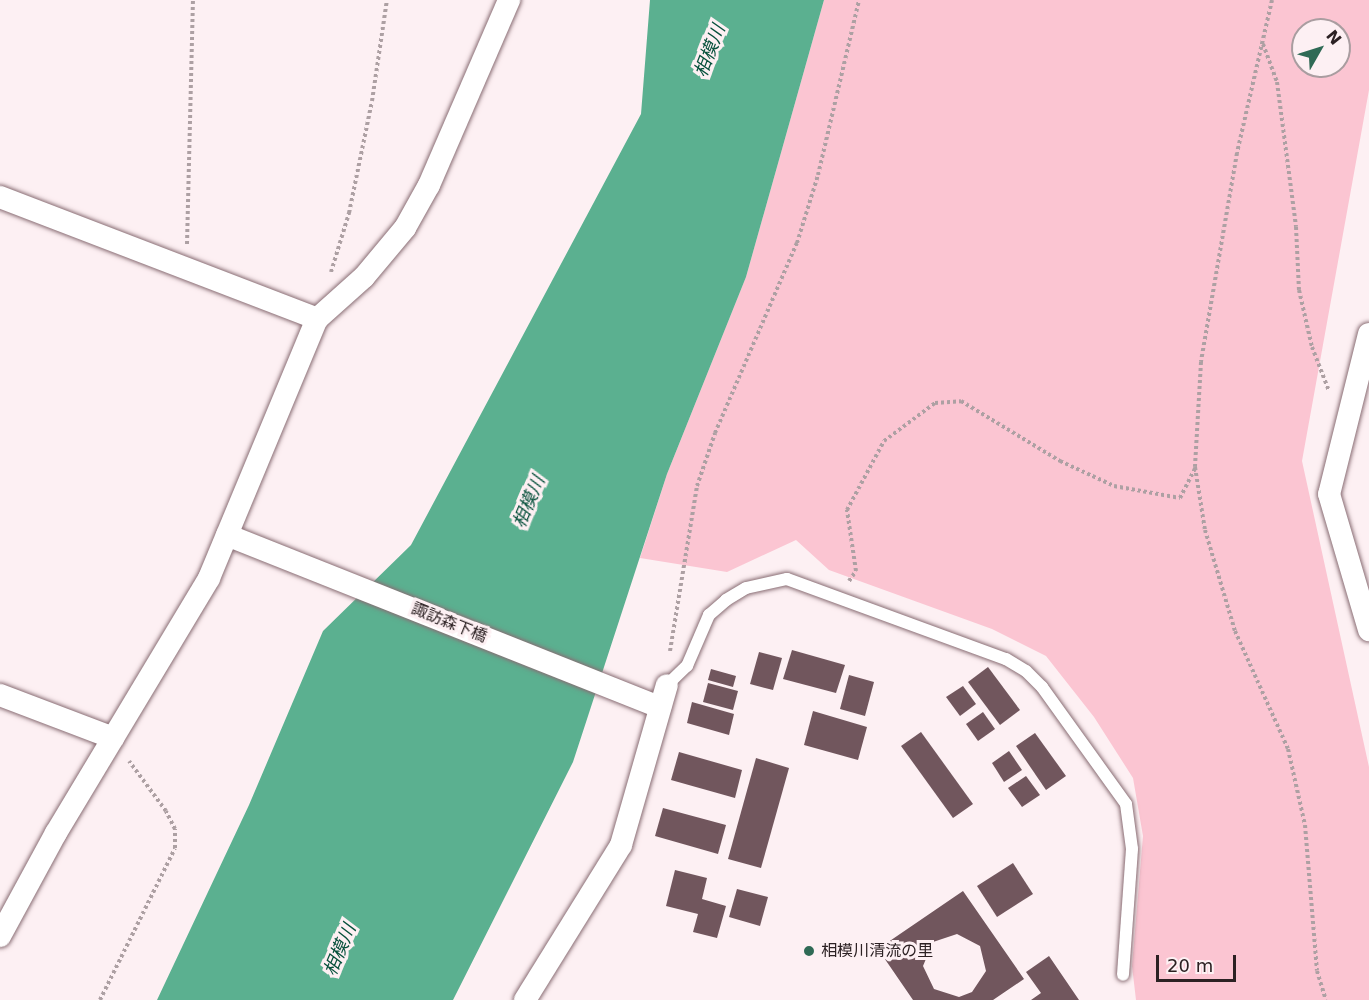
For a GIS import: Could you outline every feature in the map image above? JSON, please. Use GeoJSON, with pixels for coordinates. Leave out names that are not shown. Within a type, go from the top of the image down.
{"type":"FeatureCollection","features":[{"type":"Feature","properties":{"kind":"street"},"geometry":{"type":"LineString","coordinates":[[0,936],[113,738],[209,578],[317,319],[364,277],[405,228],[466,105],[509,0]]}},
{"type":"Feature","properties":{"kind":"street"},"geometry":{"type":"LineString","coordinates":[[0,197],[317,319]]}},
{"type":"Feature","properties":{"kind":"street"},"geometry":{"type":"LineString","coordinates":[[1369,334],[1329,494],[1369,630]]}},
{"type":"Feature","properties":{"kind":"street","name":"諏訪森下橋"},"geometry":{"type":"LineString","coordinates":[[227,535],[653,704]]}},
{"type":"Feature","properties":{"kind":"street"},"geometry":{"type":"LineString","coordinates":[[525,1000],[621,844],[653,704],[667,685]]}},
{"type":"Feature","properties":{"kind":"street"},"geometry":{"type":"LineString","coordinates":[[0,695],[113,738]]}},
{"type":"Feature","properties":{"kind":"lane"},"geometry":{"type":"LineString","coordinates":[[667,685],[687,666],[709,615],[746,588],[787,579],[1006,659],[1042,687],[1126,804],[1132,849],[1123,975]]}},
{"type":"Feature","properties":{"kind":"path"},"geometry":{"type":"LineString","coordinates":[[187,269],[193,0]]}},
{"type":"Feature","properties":{"kind":"path"},"geometry":{"type":"LineString","coordinates":[[330,276],[350,213],[372,101],[387,0]]}},
{"type":"Feature","properties":{"kind":"path"},"geometry":{"type":"LineString","coordinates":[[667,685],[697,486],[715,433],[797,243],[818,175],[859,0]]}},
{"type":"Feature","properties":{"kind":"path"},"geometry":{"type":"LineString","coordinates":[[1272,0],[1237,153],[1201,362],[1195,467],[1205,530],[1235,631],[1288,749],[1305,825],[1317,971],[1326,1000]]}},
{"type":"Feature","properties":{"kind":"path"},"geometry":{"type":"LineString","coordinates":[[1263,44],[1277,82],[1296,227],[1299,290],[1311,347],[1331,401]]}},
{"type":"Feature","properties":{"kind":"path"},"geometry":{"type":"LineString","coordinates":[[829,595],[844,589],[856,571],[847,510],[884,441],[935,403],[960,401],[1060,461],[1114,486],[1180,498],[1195,467]]}},
{"type":"Feature","properties":{"kind":"path"},"geometry":{"type":"LineString","coordinates":[[100,1000],[175,849],[175,829],[166,811],[113,738]]}},
{"type":"Feature","properties":{"kind":"shaded area"},"geometry":{"type":"Polygon","coordinates":[[[824,0],[1369,0],[1369,90],[1302,461],[1369,767],[1369,1000],[1136,1000],[1132,966],[1143,836],[1133,778],[1094,717],[1046,656],[992,629],[829,570],[796,540],[727,572],[640,558],[667,474],[746,277],[824,0]]]}},
{"type":"Feature","properties":{"kind":"water","name":"相模川"},"geometry":{"type":"Polygon","coordinates":[[[650,0],[824,0],[746,277],[667,474],[573,762],[453,1000],[157,1000],[249,805],[323,631],[411,545],[641,114],[650,0]]]}},
{"type":"Feature","properties":{"kind":"building"},"geometry":{"type":"Polygon","coordinates":[[[792,650],[845,665],[836,693],[783,679],[792,650]]]}},
{"type":"Feature","properties":{"kind":"building"},"geometry":{"type":"Polygon","coordinates":[[[759,652],[782,658],[773,690],[750,684],[759,652]]]}},
{"type":"Feature","properties":{"kind":"building"},"geometry":{"type":"Polygon","coordinates":[[[988,667],[1020,710],[1000,725],[968,682],[988,667]]]}},
{"type":"Feature","properties":{"kind":"building"},"geometry":{"type":"Polygon","coordinates":[[[711,669],[736,676],[733,687],[708,680],[711,669]]]}},
{"type":"Feature","properties":{"kind":"building"},"geometry":{"type":"Polygon","coordinates":[[[849,675],[874,682],[865,716],[840,709],[849,675]]]}},
{"type":"Feature","properties":{"kind":"building"},"geometry":{"type":"Polygon","coordinates":[[[708,683],[738,691],[733,710],[703,702],[708,683]]]}},
{"type":"Feature","properties":{"kind":"building"},"geometry":{"type":"Polygon","coordinates":[[[963,686],[976,704],[960,716],[946,697],[963,686]]]}},
{"type":"Feature","properties":{"kind":"building"},"geometry":{"type":"Polygon","coordinates":[[[692,702],[734,714],[729,735],[687,723],[692,702]]]}},
{"type":"Feature","properties":{"kind":"building"},"geometry":{"type":"Polygon","coordinates":[[[813,711],[867,727],[858,760],[804,745],[813,711]]]}},
{"type":"Feature","properties":{"kind":"building"},"geometry":{"type":"Polygon","coordinates":[[[983,712],[995,729],[978,741],[966,724],[983,712]]]}},
{"type":"Feature","properties":{"kind":"building"},"geometry":{"type":"Polygon","coordinates":[[[921,732],[973,804],[953,818],[901,746],[921,732]]]}},
{"type":"Feature","properties":{"kind":"building"},"geometry":{"type":"Polygon","coordinates":[[[1035,733],[1066,776],[1046,790],[1016,746],[1035,733]]]}},
{"type":"Feature","properties":{"kind":"building"},"geometry":{"type":"Polygon","coordinates":[[[1009,751],[1022,770],[1004,782],[992,763],[1009,751]]]}},
{"type":"Feature","properties":{"kind":"building"},"geometry":{"type":"Polygon","coordinates":[[[679,752],[742,770],[735,798],[671,780],[679,752]]]}},
{"type":"Feature","properties":{"kind":"building"},"geometry":{"type":"Polygon","coordinates":[[[756,758],[789,768],[761,868],[728,859],[756,758]]]}},
{"type":"Feature","properties":{"kind":"building"},"geometry":{"type":"Polygon","coordinates":[[[1026,776],[1040,795],[1022,807],[1008,788],[1026,776]]]}},
{"type":"Feature","properties":{"kind":"building"},"geometry":{"type":"Polygon","coordinates":[[[663,808],[726,825],[718,854],[655,836],[663,808]]]}},
{"type":"Feature","properties":{"kind":"building"},"geometry":{"type":"Polygon","coordinates":[[[1013,863],[1033,894],[997,917],[977,886],[1013,863]]]}},
{"type":"Feature","properties":{"kind":"building"},"geometry":{"type":"Polygon","coordinates":[[[675,870],[707,878],[702,899],[726,906],[717,938],[693,932],[698,914],[666,906],[675,870]]]}},
{"type":"Feature","properties":{"kind":"building"},"geometry":{"type":"Polygon","coordinates":[[[737,889],[768,897],[760,926],[729,917],[737,889]]]}},
{"type":"Feature","properties":{"kind":"building"},"geometry":{"type":"Polygon","coordinates":[[[963,891],[1024,979],[993,1000],[913,1000],[878,949],[963,891]],[[957,934],[933,942],[923,966],[934,989],[959,997],[972,992],[986,971],[980,946],[957,934]]]}},
{"type":"Feature","properties":{"kind":"building"},"geometry":{"type":"Polygon","coordinates":[[[1049,956],[1079,1000],[1031,1000],[1041,993],[1026,972],[1049,956]]]}},
{"type":"Feature","properties":{"kind":"place","name":"相模川清流の里"},"geometry":{"type":"Point","coordinates":[809,951]}}]}
